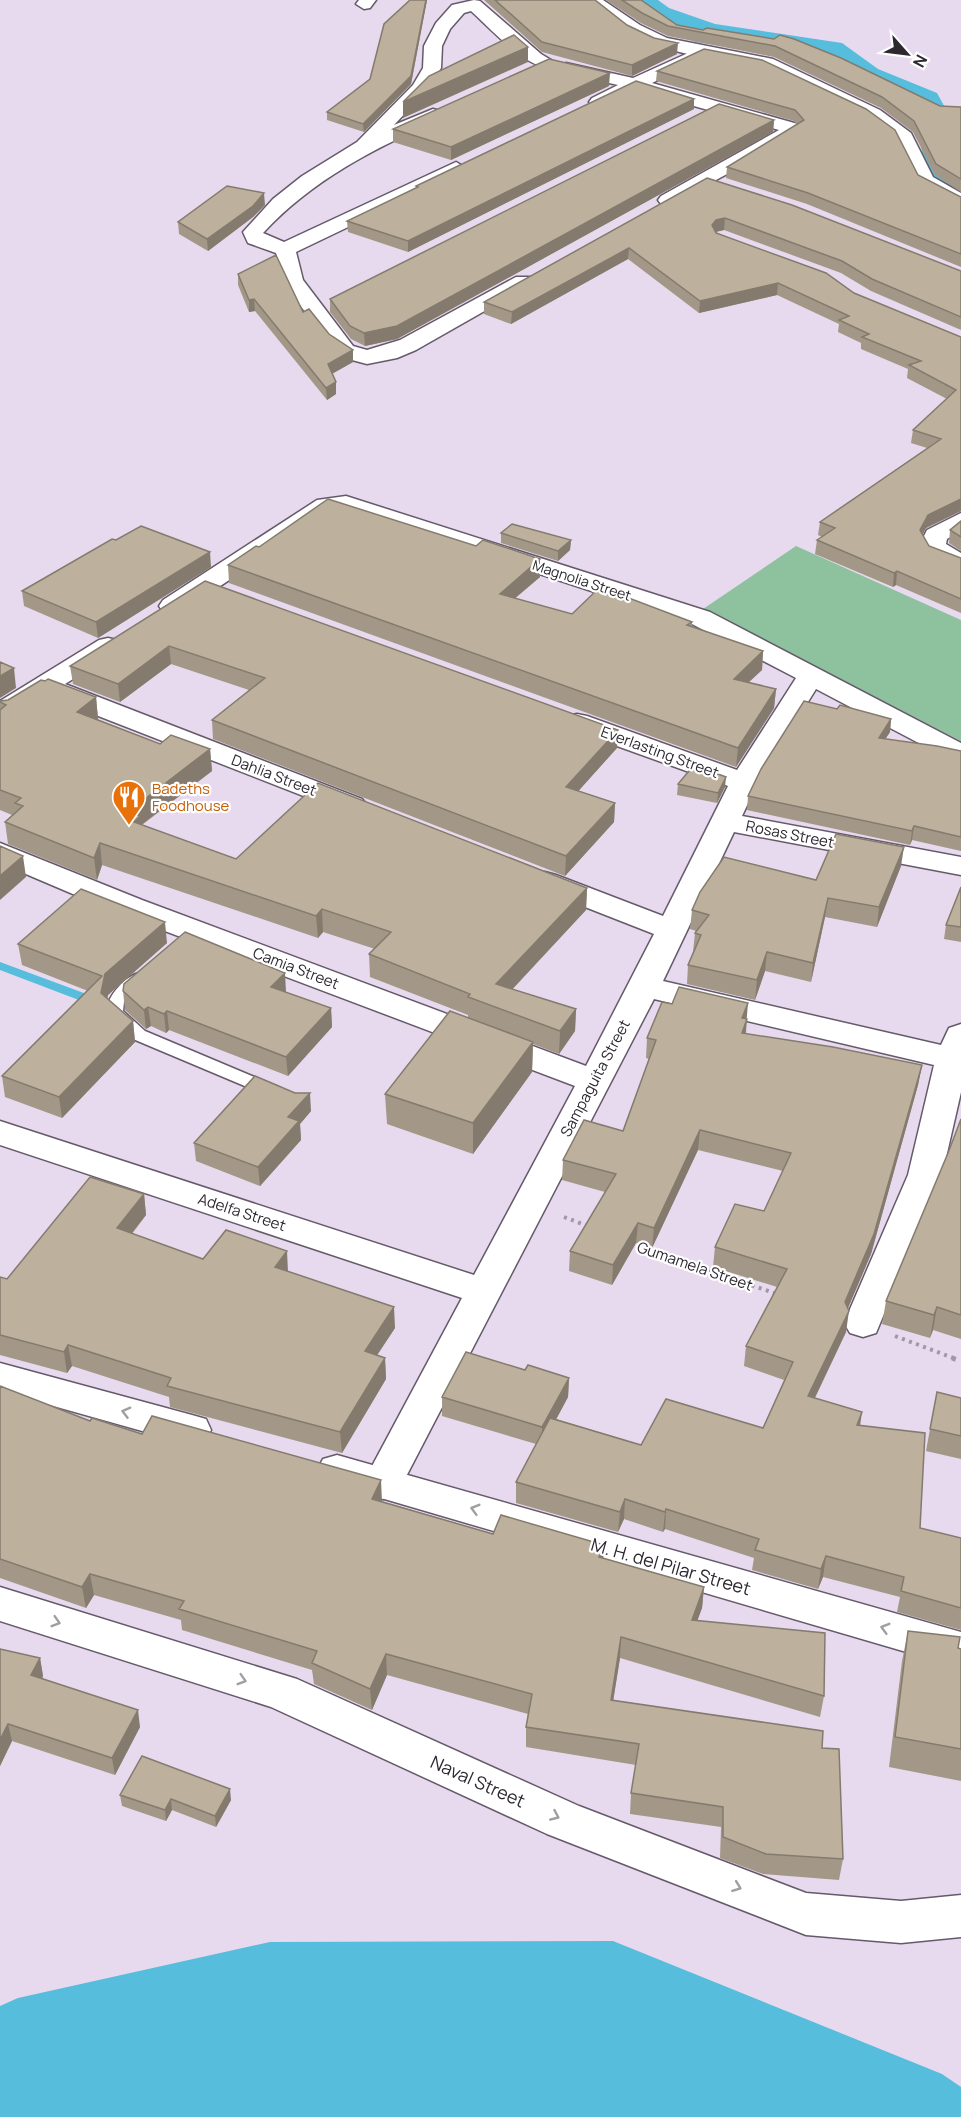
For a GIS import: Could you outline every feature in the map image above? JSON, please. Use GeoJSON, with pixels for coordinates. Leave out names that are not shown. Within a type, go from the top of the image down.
{"type":"FeatureCollection","features":[{"type":"Feature","properties":{"kind":"street"},"geometry":{"type":"LineString","coordinates":[[592,0],[634,29],[661,42],[775,66],[873,114],[904,137],[926,180],[961,201]]}},
{"type":"Feature","properties":{"kind":"street"},"geometry":{"type":"LineString","coordinates":[[364,146],[420,88],[432,68],[433,46],[442,27],[456,11],[468,5],[474,5],[535,58],[547,63],[636,84],[786,127],[792,131],[654,208]]}},
{"type":"Feature","properties":{"kind":"street"},"geometry":{"type":"LineString","coordinates":[[583,109],[700,52]]}},
{"type":"Feature","properties":{"kind":"street"},"geometry":{"type":"LineString","coordinates":[[526,73],[547,63]]}},
{"type":"Feature","properties":{"kind":"street"},"geometry":{"type":"LineString","coordinates":[[450,107],[364,146],[309,180],[280,203],[253,232],[255,239],[285,249],[476,159]]}},
{"type":"Feature","properties":{"kind":"street"},"geometry":{"type":"LineString","coordinates":[[695,118],[716,107]]}},
{"type":"Feature","properties":{"kind":"street"},"geometry":{"type":"LineString","coordinates":[[705,180],[726,186]]}},
{"type":"Feature","properties":{"kind":"street"},"geometry":{"type":"LineString","coordinates":[[285,249],[293,280],[329,332],[345,351],[367,357],[389,353],[408,345],[541,271]]}},
{"type":"Feature","properties":{"kind":"street"},"geometry":{"type":"LineString","coordinates":[[315,309],[336,298]]}},
{"type":"Feature","properties":{"kind":"street","name":"Magnolia Street"},"geometry":{"type":"LineString","coordinates":[[204,586],[327,506],[346,503],[701,618],[811,676]]}},
{"type":"Feature","properties":{"kind":"street"},"geometry":{"type":"LineString","coordinates":[[961,520],[936,535],[933,544],[937,552],[961,562]]}},
{"type":"Feature","properties":{"kind":"street"},"geometry":{"type":"LineString","coordinates":[[154,617],[204,586],[237,599]]}},
{"type":"Feature","properties":{"kind":"street"},"geometry":{"type":"LineString","coordinates":[[0,712],[124,636]]}},
{"type":"Feature","properties":{"kind":"street"},"geometry":{"type":"LineString","coordinates":[[811,676],[961,754]]}},
{"type":"Feature","properties":{"kind":"street","name":"Sampaguita Street"},"geometry":{"type":"LineString","coordinates":[[383,1483],[644,987],[744,783],[811,676]]}},
{"type":"Feature","properties":{"kind":"street","name":"Dahlia Street"},"geometry":{"type":"LineString","coordinates":[[44,685],[375,814]]}},
{"type":"Feature","properties":{"kind":"street","name":"Everlasting Street"},"geometry":{"type":"LineString","coordinates":[[553,713],[744,783]]}},
{"type":"Feature","properties":{"kind":"street","name":"Rosas Street"},"geometry":{"type":"LineString","coordinates":[[726,822],[961,866]]}},
{"type":"Feature","properties":{"kind":"street","name":"Camia Street"},"geometry":{"type":"LineString","coordinates":[[0,852],[131,907],[187,938],[593,1081]]}},
{"type":"Feature","properties":{"kind":"street"},"geometry":{"type":"LineString","coordinates":[[518,870],[672,930]]}},
{"type":"Feature","properties":{"kind":"street"},"geometry":{"type":"LineString","coordinates":[[644,987],[957,1046],[925,1175],[864,1323]]}},
{"type":"Feature","properties":{"kind":"street","name":"Adelfa Street"},"geometry":{"type":"LineString","coordinates":[[0,1133],[483,1291]]}},
{"type":"Feature","properties":{"kind":"street"},"geometry":{"type":"LineString","coordinates":[[0,1377],[225,1439]]}},
{"type":"Feature","properties":{"kind":"street","name":"M. H. del Pilar Street"},"geometry":{"type":"LineString","coordinates":[[304,1461],[961,1650]]}},
{"type":"Feature","properties":{"kind":"street","name":"Naval Street"},"geometry":{"type":"LineString","coordinates":[[0,1604],[282,1692],[563,1820],[807,1914],[901,1922],[961,1916]]}},
{"type":"Feature","properties":{"kind":"lane"},"geometry":{"type":"LineString","coordinates":[[152,969],[116,1000],[114,1013],[139,1035],[293,1100]]}},
{"type":"Feature","properties":{"kind":"path"},"geometry":{"type":"LineString","coordinates":[[529,1203],[596,1230]]}},
{"type":"Feature","properties":{"kind":"path","name":"Gumamela Street"},"geometry":{"type":"LineString","coordinates":[[623,1241],[781,1295]]}},
{"type":"Feature","properties":{"kind":"path"},"geometry":{"type":"LineString","coordinates":[[864,1323],[961,1361]]}},
{"type":"Feature","properties":{"kind":"green space"},"geometry":{"type":"Polygon","coordinates":[[[796,546],[961,620],[961,741],[703,609],[796,546]]]}},
{"type":"Feature","properties":{"kind":"water"},"geometry":{"type":"Polygon","coordinates":[[[613,1941],[942,2074],[961,2087],[961,2117],[0,2117],[0,2006],[18,1998],[270,1942],[613,1941]]]}},
{"type":"Feature","properties":{"kind":"building"},"geometry":{"type":"Polygon","coordinates":[[[410,0],[426,0],[411,76],[363,124],[327,112],[370,79],[384,24],[410,0]]]}},
{"type":"Feature","properties":{"kind":"building"},"geometry":{"type":"Polygon","coordinates":[[[495,0],[595,0],[627,25],[654,38],[678,43],[632,65],[542,42],[495,0]]]}},
{"type":"Feature","properties":{"kind":"building"},"geometry":{"type":"Polygon","coordinates":[[[622,0],[641,0],[677,25],[774,39],[780,35],[794,39],[841,58],[940,106],[961,107],[961,179],[936,164],[914,121],[882,97],[775,46],[668,26],[622,0]]]}},
{"type":"Feature","properties":{"kind":"building"},"geometry":{"type":"Polygon","coordinates":[[[514,35],[528,47],[403,102],[429,76],[514,35]]]}},
{"type":"Feature","properties":{"kind":"building"},"geometry":{"type":"Polygon","coordinates":[[[704,49],[762,60],[866,109],[895,130],[918,175],[961,197],[961,254],[808,193],[727,167],[804,120],[795,110],[657,71],[704,49]]]}},
{"type":"Feature","properties":{"kind":"building"},"geometry":{"type":"Polygon","coordinates":[[[549,59],[610,73],[451,147],[393,129],[549,59]]]}},
{"type":"Feature","properties":{"kind":"building"},"geometry":{"type":"Polygon","coordinates":[[[636,81],[694,99],[408,241],[347,221],[418,187],[416,186],[636,81]]]}},
{"type":"Feature","properties":{"kind":"building"},"geometry":{"type":"Polygon","coordinates":[[[719,104],[774,120],[397,326],[364,333],[350,326],[330,299],[719,104]]]}},
{"type":"Feature","properties":{"kind":"building"},"geometry":{"type":"Polygon","coordinates":[[[707,178],[792,205],[961,271],[961,317],[872,279],[842,261],[725,218],[716,220],[712,225],[716,233],[826,273],[854,293],[961,337],[961,499],[928,515],[920,530],[929,546],[961,558],[961,599],[817,540],[835,528],[820,522],[941,439],[913,430],[956,390],[909,365],[921,361],[862,337],[869,334],[839,320],[849,316],[778,283],[700,301],[629,248],[512,312],[484,302],[707,178]]]}},
{"type":"Feature","properties":{"kind":"building"},"geometry":{"type":"Polygon","coordinates":[[[227,186],[264,193],[253,206],[207,239],[178,222],[227,186]]]}},
{"type":"Feature","properties":{"kind":"building"},"geometry":{"type":"Polygon","coordinates":[[[276,255],[303,312],[309,309],[329,334],[353,350],[328,364],[336,382],[326,388],[254,299],[249,300],[238,274],[276,255]]]}},
{"type":"Feature","properties":{"kind":"building"},"geometry":{"type":"Polygon","coordinates":[[[328,499],[476,546],[483,540],[540,559],[500,594],[572,614],[600,587],[692,622],[687,625],[763,651],[734,679],[776,689],[738,748],[228,565],[256,546],[259,547],[328,499]]]}},
{"type":"Feature","properties":{"kind":"building"},"geometry":{"type":"Polygon","coordinates":[[[961,521],[961,537],[950,530],[961,521]]]}},
{"type":"Feature","properties":{"kind":"building"},"geometry":{"type":"Polygon","coordinates":[[[512,524],[571,540],[558,551],[501,533],[512,524]]]}},
{"type":"Feature","properties":{"kind":"building"},"geometry":{"type":"Polygon","coordinates":[[[141,526],[210,552],[96,622],[22,591],[112,539],[116,540],[141,526]]]}},
{"type":"Feature","properties":{"kind":"building"},"geometry":{"type":"Polygon","coordinates":[[[205,581],[618,730],[566,787],[615,803],[566,856],[212,720],[265,678],[169,646],[118,684],[70,666],[205,581]]]}},
{"type":"Feature","properties":{"kind":"building"},"geometry":{"type":"Polygon","coordinates":[[[0,662],[14,668],[0,676],[0,662]]]}},
{"type":"Feature","properties":{"kind":"building"},"geometry":{"type":"Polygon","coordinates":[[[48,679],[96,697],[77,712],[160,744],[171,735],[210,749],[128,812],[140,816],[134,822],[236,859],[318,783],[587,888],[496,984],[576,1009],[560,1031],[468,997],[470,994],[369,954],[391,932],[322,909],[316,916],[100,843],[94,858],[5,822],[23,806],[15,803],[21,798],[0,790],[0,710],[6,705],[0,701],[8,700],[41,680],[48,679]]]}},
{"type":"Feature","properties":{"kind":"building"},"geometry":{"type":"Polygon","coordinates":[[[804,701],[837,709],[840,705],[891,719],[879,738],[961,751],[961,837],[914,826],[912,831],[748,796],[761,769],[804,701]]]}},
{"type":"Feature","properties":{"kind":"building"},"geometry":{"type":"Polygon","coordinates":[[[694,765],[726,777],[718,793],[678,784],[694,765]]]}},
{"type":"Feature","properties":{"kind":"building"},"geometry":{"type":"Polygon","coordinates":[[[836,834],[904,847],[879,907],[828,898],[813,963],[767,952],[757,980],[688,965],[701,935],[695,933],[709,915],[692,910],[700,892],[724,857],[816,880],[836,834]]]}},
{"type":"Feature","properties":{"kind":"building"},"geometry":{"type":"Polygon","coordinates":[[[0,846],[23,856],[0,876],[0,846]]]}},
{"type":"Feature","properties":{"kind":"building"},"geometry":{"type":"Polygon","coordinates":[[[961,887],[961,927],[946,925],[961,887]]]}},
{"type":"Feature","properties":{"kind":"building"},"geometry":{"type":"Polygon","coordinates":[[[81,889],[165,922],[105,974],[101,993],[133,1021],[59,1097],[2,1076],[102,976],[18,944],[81,889]]]}},
{"type":"Feature","properties":{"kind":"building"},"geometry":{"type":"Polygon","coordinates":[[[185,932],[285,973],[271,987],[331,1008],[286,1057],[167,1011],[164,1014],[148,1007],[144,1010],[123,991],[124,984],[185,932]]]}},
{"type":"Feature","properties":{"kind":"building"},"geometry":{"type":"Polygon","coordinates":[[[679,987],[748,1003],[742,1018],[747,1019],[742,1033],[833,1047],[922,1065],[874,1234],[845,1302],[849,1311],[808,1396],[862,1412],[857,1425],[925,1433],[920,1528],[961,1538],[961,1608],[901,1591],[904,1577],[826,1556],[821,1569],[755,1550],[759,1539],[666,1509],[665,1512],[625,1499],[620,1512],[516,1482],[550,1418],[641,1445],[666,1399],[763,1428],[793,1362],[746,1346],[787,1269],[715,1247],[735,1204],[764,1211],[791,1153],[700,1130],[654,1228],[638,1223],[613,1265],[570,1251],[616,1174],[563,1160],[584,1120],[623,1131],[656,1040],[647,1038],[662,1002],[672,1004],[679,987]]]}},
{"type":"Feature","properties":{"kind":"building"},"geometry":{"type":"Polygon","coordinates":[[[450,1011],[533,1042],[473,1123],[385,1094],[450,1011]]]}},
{"type":"Feature","properties":{"kind":"building"},"geometry":{"type":"Polygon","coordinates":[[[255,1076],[295,1093],[310,1093],[288,1117],[299,1121],[258,1167],[194,1143],[255,1076]]]}},
{"type":"Feature","properties":{"kind":"building"},"geometry":{"type":"Polygon","coordinates":[[[961,1119],[961,1315],[937,1307],[934,1315],[886,1301],[961,1119]]]}},
{"type":"Feature","properties":{"kind":"building"},"geometry":{"type":"Polygon","coordinates":[[[90,1177],[144,1194],[117,1228],[203,1259],[226,1230],[287,1251],[275,1267],[394,1307],[365,1351],[385,1358],[340,1432],[167,1386],[171,1378],[68,1345],[64,1352],[0,1335],[0,1277],[7,1279],[90,1177]]]}},
{"type":"Feature","properties":{"kind":"building"},"geometry":{"type":"Polygon","coordinates":[[[466,1352],[525,1370],[528,1365],[569,1378],[542,1427],[442,1397],[466,1352]]]}},
{"type":"Feature","properties":{"kind":"building"},"geometry":{"type":"Polygon","coordinates":[[[0,1386],[90,1421],[92,1418],[142,1434],[152,1416],[381,1480],[372,1499],[493,1534],[501,1515],[604,1545],[599,1557],[704,1587],[692,1620],[825,1633],[824,1696],[621,1637],[611,1700],[823,1731],[822,1748],[839,1749],[843,1859],[766,1854],[723,1837],[723,1807],[631,1793],[639,1744],[526,1727],[532,1694],[386,1654],[370,1689],[312,1663],[317,1651],[179,1609],[184,1601],[90,1574],[82,1587],[0,1559],[0,1386]]]}},
{"type":"Feature","properties":{"kind":"building"},"geometry":{"type":"Polygon","coordinates":[[[937,1392],[961,1398],[961,1436],[930,1429],[937,1392]]]}},
{"type":"Feature","properties":{"kind":"building"},"geometry":{"type":"Polygon","coordinates":[[[908,1631],[960,1637],[958,1648],[961,1649],[961,1749],[895,1737],[908,1631]]]}},
{"type":"Feature","properties":{"kind":"building"},"geometry":{"type":"Polygon","coordinates":[[[0,1649],[40,1658],[31,1675],[138,1710],[112,1758],[8,1724],[0,1740],[0,1649]]]}},
{"type":"Feature","properties":{"kind":"building"},"geometry":{"type":"Polygon","coordinates":[[[142,1756],[230,1789],[215,1816],[171,1799],[165,1810],[120,1795],[142,1756]]]}},
{"type":"Feature","properties":{"kind":"waterway"},"geometry":{"type":"LineString","coordinates":[[636,0],[656,16],[709,34],[829,51],[864,77],[923,101],[938,131],[948,179],[961,187]]}},
{"type":"Feature","properties":{"kind":"waterway"},"geometry":{"type":"LineString","coordinates":[[0,966],[96,1002]]}},
{"type":"Feature","properties":{"kind":"place","name":"Badeths Foodhouse"},"geometry":{"type":"Point","coordinates":[129,826]}}]}
